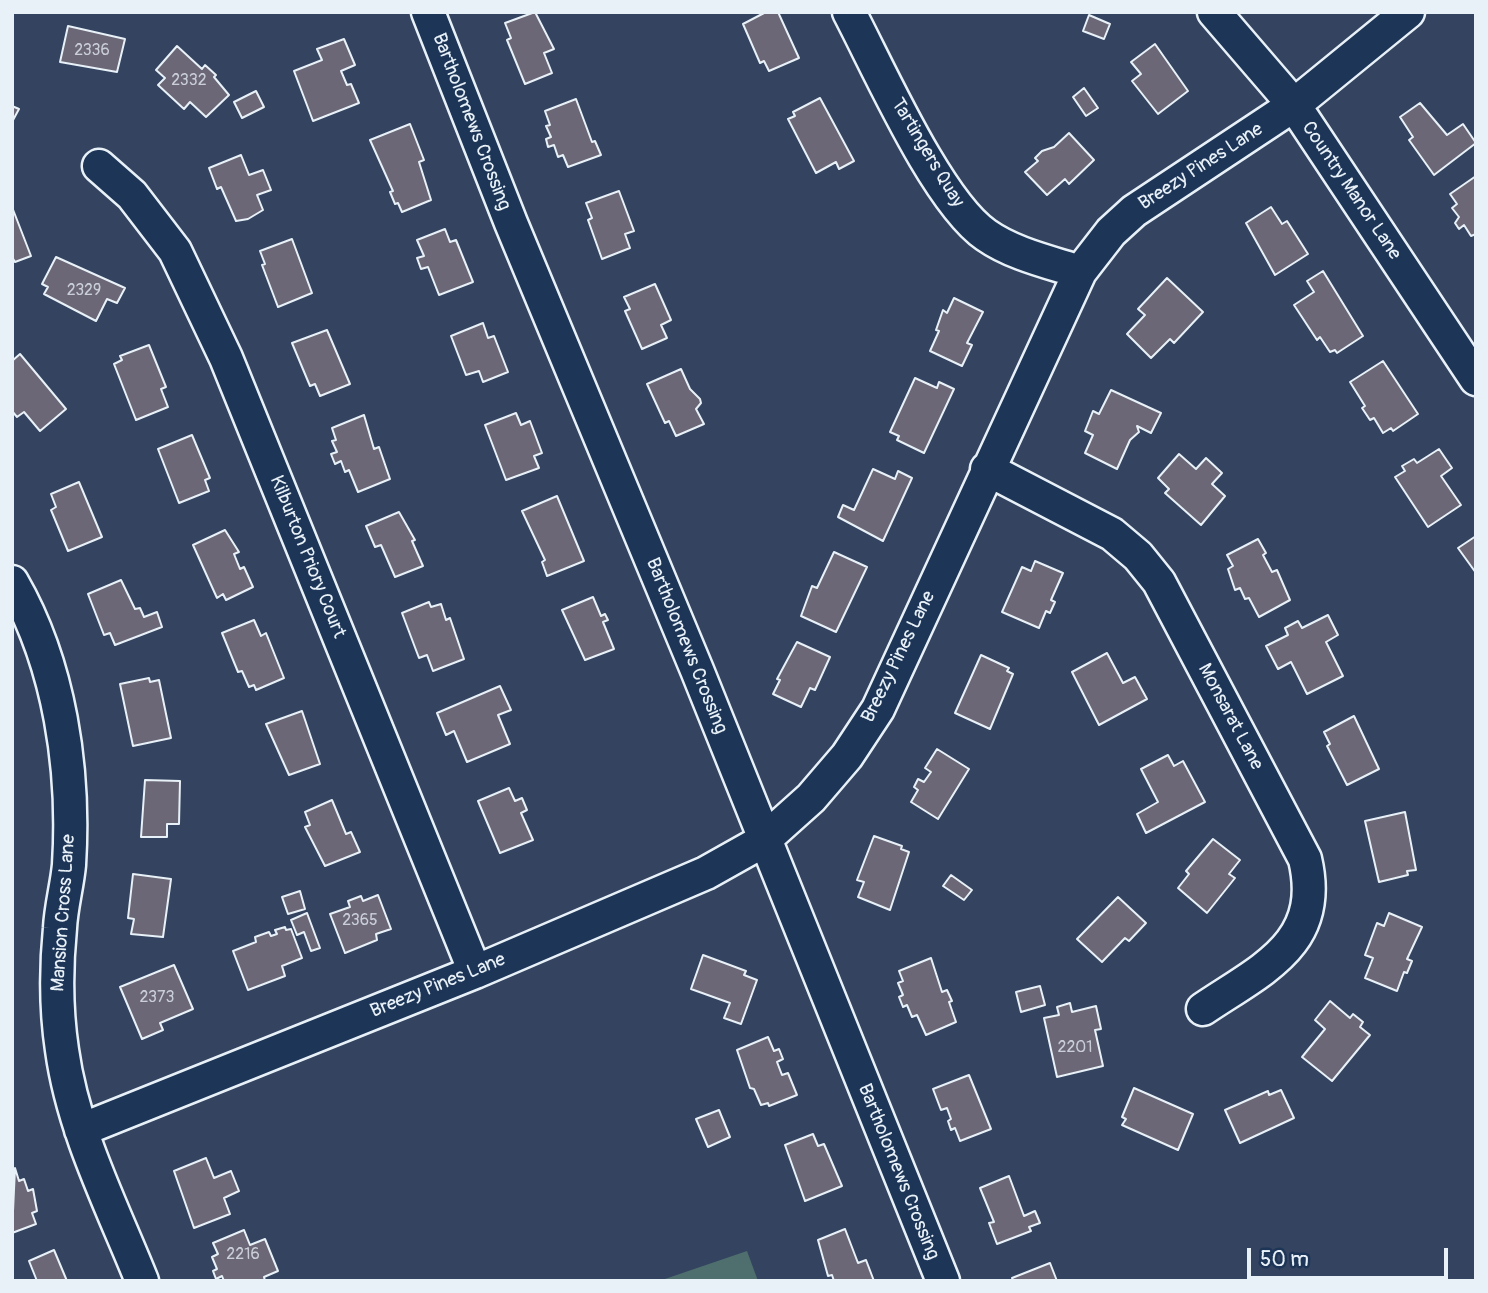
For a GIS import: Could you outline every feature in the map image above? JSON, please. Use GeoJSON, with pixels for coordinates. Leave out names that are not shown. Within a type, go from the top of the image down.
{"type":"FeatureCollection","features":[{"type":"Feature","properties":{"kind":"street","name":"Bartholomews Crossing"},"geometry":{"type":"LineString","coordinates":[[428,12],[511,223],[697,670],[763,841],[943,1281]]}},
{"type":"Feature","properties":{"kind":"street","name":"Tartingers Quay"},"geometry":{"type":"LineString","coordinates":[[849,12],[925,157],[962,213],[983,233],[1003,246],[1080,272]]}},
{"type":"Feature","properties":{"kind":"street","name":"Country Manor Lane"},"geometry":{"type":"LineString","coordinates":[[1214,12],[1294,105],[1476,379]]}},
{"type":"Feature","properties":{"kind":"street","name":"Breezy Pines Lane"},"geometry":{"type":"LineString","coordinates":[[81,1130],[650,900],[763,841],[811,798],[847,755],[878,709],[1080,272],[1111,232],[1134,211],[1294,105],[1408,12]]}},
{"type":"Feature","properties":{"kind":"street","name":"Kilburton Priory Court"},"geometry":{"type":"LineString","coordinates":[[99,166],[132,195],[175,251],[226,358],[475,972]]}},
{"type":"Feature","properties":{"kind":"street","name":"Monsarat Lane"},"geometry":{"type":"LineString","coordinates":[[988,469],[1112,534],[1145,564],[1159,582],[1305,859],[1311,883],[1309,906],[1304,924],[1292,944],[1275,960],[1203,1009]]}},
{"type":"Feature","properties":{"kind":"street","name":"Mansion Cross Lane"},"geometry":{"type":"LineString","coordinates":[[12,582],[38,637],[54,691],[66,754],[70,816],[69,867],[60,927],[57,988],[62,1050],[81,1130],[142,1281]]}},
{"type":"Feature","properties":{"kind":"green space"},"geometry":{"type":"Polygon","coordinates":[[[747,1251],[758,1281],[659,1281],[747,1251]]]}},
{"type":"Feature","properties":{"kind":"building"},"geometry":{"type":"Polygon","coordinates":[[[535,12],[554,49],[544,53],[552,73],[525,84],[507,40],[511,38],[505,23],[535,12]]]}},
{"type":"Feature","properties":{"kind":"building"},"geometry":{"type":"Polygon","coordinates":[[[766,12],[778,12],[799,58],[769,71],[764,61],[760,63],[743,24],[766,12]]]}},
{"type":"Feature","properties":{"kind":"building"},"geometry":{"type":"Polygon","coordinates":[[[1089,15],[1110,24],[1104,39],[1083,31],[1089,15]]]}},
{"type":"Feature","properties":{"kind":"building"},"geometry":{"type":"Polygon","coordinates":[[[68,26],[125,39],[117,72],[60,62],[68,26]]]}},
{"type":"Feature","properties":{"kind":"building"},"geometry":{"type":"Polygon","coordinates":[[[344,39],[355,65],[341,71],[347,85],[351,84],[359,103],[313,121],[294,71],[322,60],[317,49],[344,39]]]}},
{"type":"Feature","properties":{"kind":"building"},"geometry":{"type":"Polygon","coordinates":[[[1155,44],[1188,91],[1158,114],[1132,81],[1141,74],[1131,62],[1155,44]]]}},
{"type":"Feature","properties":{"kind":"building"},"geometry":{"type":"Polygon","coordinates":[[[177,46],[202,69],[205,65],[216,75],[214,77],[229,95],[206,117],[190,102],[184,109],[158,85],[165,78],[156,70],[177,46]]]}},
{"type":"Feature","properties":{"kind":"building"},"geometry":{"type":"Polygon","coordinates":[[[1084,88],[1098,108],[1086,116],[1073,97],[1084,88]]]}},
{"type":"Feature","properties":{"kind":"building"},"geometry":{"type":"Polygon","coordinates":[[[256,91],[264,107],[242,118],[234,102],[256,91]]]}},
{"type":"Feature","properties":{"kind":"building"},"geometry":{"type":"Polygon","coordinates":[[[820,98],[854,161],[839,169],[836,162],[816,173],[788,119],[795,116],[793,112],[820,98]]]}},
{"type":"Feature","properties":{"kind":"building"},"geometry":{"type":"Polygon","coordinates":[[[576,99],[592,142],[595,141],[601,155],[568,167],[563,155],[558,157],[554,145],[548,147],[546,139],[551,137],[546,126],[550,125],[545,111],[576,99]]]}},
{"type":"Feature","properties":{"kind":"building"},"geometry":{"type":"Polygon","coordinates":[[[1420,103],[1447,135],[1463,124],[1476,143],[1434,175],[1409,140],[1413,137],[1400,117],[1420,103]]]}},
{"type":"Feature","properties":{"kind":"building"},"geometry":{"type":"Polygon","coordinates":[[[12,106],[19,109],[12,122],[12,106]]]}},
{"type":"Feature","properties":{"kind":"building"},"geometry":{"type":"Polygon","coordinates":[[[410,124],[424,160],[419,162],[431,200],[402,212],[398,203],[395,204],[390,192],[393,191],[370,140],[410,124]]]}},
{"type":"Feature","properties":{"kind":"building"},"geometry":{"type":"Polygon","coordinates":[[[1069,133],[1094,160],[1069,184],[1065,179],[1047,195],[1025,172],[1038,161],[1035,158],[1042,151],[1054,147],[1069,133]]]}},
{"type":"Feature","properties":{"kind":"building"},"geometry":{"type":"Polygon","coordinates":[[[241,155],[249,175],[263,170],[271,190],[257,195],[263,210],[248,219],[236,221],[221,187],[217,189],[209,168],[241,155]]]}},
{"type":"Feature","properties":{"kind":"building"},"geometry":{"type":"Polygon","coordinates":[[[1476,176],[1476,234],[1471,236],[1464,225],[1459,229],[1455,223],[1459,217],[1452,208],[1457,204],[1450,194],[1476,176]]]}},
{"type":"Feature","properties":{"kind":"building"},"geometry":{"type":"Polygon","coordinates":[[[619,191],[634,231],[625,234],[630,248],[602,259],[588,220],[592,218],[586,203],[619,191]]]}},
{"type":"Feature","properties":{"kind":"building"},"geometry":{"type":"Polygon","coordinates":[[[12,207],[31,256],[15,262],[12,257],[12,207]]]}},
{"type":"Feature","properties":{"kind":"building"},"geometry":{"type":"Polygon","coordinates":[[[1271,207],[1282,224],[1287,221],[1308,254],[1275,275],[1246,223],[1271,207]]]}},
{"type":"Feature","properties":{"kind":"building"},"geometry":{"type":"Polygon","coordinates":[[[445,229],[450,242],[456,240],[473,282],[439,295],[428,267],[421,269],[417,258],[424,256],[417,240],[445,229]]]}},
{"type":"Feature","properties":{"kind":"building"},"geometry":{"type":"Polygon","coordinates":[[[292,239],[312,293],[278,307],[262,265],[265,264],[260,251],[292,239]]]}},
{"type":"Feature","properties":{"kind":"building"},"geometry":{"type":"Polygon","coordinates":[[[56,257],[125,288],[117,303],[107,299],[96,321],[44,294],[48,287],[42,284],[56,257]]]}},
{"type":"Feature","properties":{"kind":"building"},"geometry":{"type":"Polygon","coordinates":[[[1323,271],[1363,336],[1337,353],[1335,350],[1330,352],[1320,337],[1317,340],[1294,305],[1314,292],[1307,281],[1323,271]]]}},
{"type":"Feature","properties":{"kind":"building"},"geometry":{"type":"Polygon","coordinates":[[[1167,278],[1203,312],[1174,343],[1170,339],[1151,358],[1127,334],[1145,315],[1138,309],[1167,278]]]}},
{"type":"Feature","properties":{"kind":"building"},"geometry":{"type":"Polygon","coordinates":[[[655,284],[671,320],[661,325],[667,338],[642,349],[625,311],[630,309],[624,297],[655,284]]]}},
{"type":"Feature","properties":{"kind":"building"},"geometry":{"type":"Polygon","coordinates":[[[954,298],[983,312],[967,343],[972,345],[962,366],[930,351],[939,331],[936,330],[943,310],[947,313],[954,298]]]}},
{"type":"Feature","properties":{"kind":"building"},"geometry":{"type":"Polygon","coordinates":[[[483,323],[488,338],[494,336],[508,372],[483,382],[479,371],[466,375],[451,336],[483,323]]]}},
{"type":"Feature","properties":{"kind":"building"},"geometry":{"type":"Polygon","coordinates":[[[327,330],[350,384],[320,396],[315,384],[310,386],[292,343],[327,330]]]}},
{"type":"Feature","properties":{"kind":"building"},"geometry":{"type":"Polygon","coordinates":[[[149,345],[166,387],[161,389],[168,407],[136,420],[114,364],[122,360],[120,356],[149,345]]]}},
{"type":"Feature","properties":{"kind":"building"},"geometry":{"type":"Polygon","coordinates":[[[20,354],[66,409],[40,431],[24,412],[17,417],[12,411],[12,361],[20,354]]]}},
{"type":"Feature","properties":{"kind":"building"},"geometry":{"type":"Polygon","coordinates":[[[1383,361],[1418,414],[1393,431],[1391,428],[1383,433],[1374,418],[1370,420],[1362,408],[1365,406],[1350,382],[1383,361]]]}},
{"type":"Feature","properties":{"kind":"building"},"geometry":{"type":"Polygon","coordinates":[[[681,369],[690,389],[700,399],[701,403],[696,409],[704,424],[676,436],[669,421],[665,423],[647,384],[681,369]]]}},
{"type":"Feature","properties":{"kind":"building"},"geometry":{"type":"Polygon","coordinates":[[[915,378],[937,388],[939,382],[954,389],[924,453],[897,440],[899,436],[890,432],[915,378]]]}},
{"type":"Feature","properties":{"kind":"building"},"geometry":{"type":"Polygon","coordinates":[[[1111,390],[1161,413],[1151,433],[1137,426],[1139,432],[1130,440],[1117,469],[1085,453],[1093,435],[1085,431],[1093,411],[1099,414],[1111,390]]]}},
{"type":"Feature","properties":{"kind":"building"},"geometry":{"type":"Polygon","coordinates":[[[516,413],[521,425],[530,421],[542,453],[534,456],[539,468],[506,480],[485,425],[516,413]]]}},
{"type":"Feature","properties":{"kind":"building"},"geometry":{"type":"Polygon","coordinates":[[[364,415],[374,449],[379,447],[390,479],[358,492],[349,470],[345,472],[341,461],[335,464],[331,454],[337,452],[332,441],[336,440],[332,428],[364,415]]]}},
{"type":"Feature","properties":{"kind":"building"},"geometry":{"type":"Polygon","coordinates":[[[192,435],[210,478],[205,480],[209,491],[179,503],[158,449],[192,435]]]}},
{"type":"Feature","properties":{"kind":"building"},"geometry":{"type":"Polygon","coordinates":[[[1439,449],[1452,468],[1441,476],[1461,505],[1428,527],[1395,477],[1405,471],[1402,466],[1414,459],[1417,463],[1439,449]]]}},
{"type":"Feature","properties":{"kind":"building"},"geometry":{"type":"Polygon","coordinates":[[[1179,454],[1196,469],[1206,458],[1222,473],[1212,484],[1225,496],[1201,525],[1165,493],[1169,489],[1158,478],[1179,454]]]}},
{"type":"Feature","properties":{"kind":"building"},"geometry":{"type":"Polygon","coordinates":[[[873,469],[895,479],[898,471],[912,478],[883,541],[838,517],[843,505],[854,510],[873,469]]]}},
{"type":"Feature","properties":{"kind":"building"},"geometry":{"type":"Polygon","coordinates":[[[79,482],[102,537],[68,551],[51,510],[56,507],[51,494],[79,482]]]}},
{"type":"Feature","properties":{"kind":"building"},"geometry":{"type":"Polygon","coordinates":[[[557,496],[584,561],[547,576],[542,562],[545,560],[522,511],[557,496]]]}},
{"type":"Feature","properties":{"kind":"building"},"geometry":{"type":"Polygon","coordinates":[[[399,512],[415,540],[412,541],[423,566],[395,577],[381,545],[375,547],[366,526],[399,512]]]}},
{"type":"Feature","properties":{"kind":"building"},"geometry":{"type":"Polygon","coordinates":[[[225,530],[239,552],[234,554],[240,569],[244,567],[253,587],[226,600],[223,594],[217,598],[193,545],[225,530]]]}},
{"type":"Feature","properties":{"kind":"building"},"geometry":{"type":"Polygon","coordinates":[[[1476,536],[1476,573],[1458,548],[1476,536]]]}},
{"type":"Feature","properties":{"kind":"building"},"geometry":{"type":"Polygon","coordinates":[[[1258,539],[1266,553],[1263,555],[1272,572],[1277,570],[1290,600],[1259,617],[1249,598],[1245,599],[1240,588],[1235,590],[1228,569],[1233,566],[1227,555],[1258,539]]]}},
{"type":"Feature","properties":{"kind":"building"},"geometry":{"type":"Polygon","coordinates":[[[834,552],[867,567],[836,632],[801,616],[812,586],[817,588],[834,552]]]}},
{"type":"Feature","properties":{"kind":"building"},"geometry":{"type":"Polygon","coordinates":[[[1035,561],[1063,573],[1051,600],[1055,602],[1050,613],[1046,611],[1039,628],[1002,612],[1022,567],[1031,571],[1035,561]]]}},
{"type":"Feature","properties":{"kind":"building"},"geometry":{"type":"Polygon","coordinates":[[[121,580],[135,609],[140,608],[144,617],[157,612],[162,627],[115,645],[110,633],[104,635],[88,594],[121,580]]]}},
{"type":"Feature","properties":{"kind":"building"},"geometry":{"type":"Polygon","coordinates":[[[593,597],[601,616],[605,614],[608,620],[603,622],[614,649],[585,660],[562,610],[593,597]]]}},
{"type":"Feature","properties":{"kind":"building"},"geometry":{"type":"Polygon","coordinates":[[[429,602],[431,607],[441,604],[446,620],[450,618],[464,659],[433,671],[427,655],[419,658],[402,613],[429,602]]]}},
{"type":"Feature","properties":{"kind":"building"},"geometry":{"type":"Polygon","coordinates":[[[1328,615],[1338,635],[1326,642],[1343,676],[1307,694],[1291,662],[1278,669],[1266,646],[1288,635],[1285,628],[1298,621],[1302,628],[1328,615]]]}},
{"type":"Feature","properties":{"kind":"building"},"geometry":{"type":"Polygon","coordinates":[[[254,620],[261,636],[266,633],[284,678],[256,690],[254,685],[249,687],[242,671],[238,672],[222,633],[254,620]]]}},
{"type":"Feature","properties":{"kind":"building"},"geometry":{"type":"Polygon","coordinates":[[[797,642],[830,657],[815,690],[810,688],[801,707],[773,694],[780,680],[777,679],[797,642]]]}},
{"type":"Feature","properties":{"kind":"building"},"geometry":{"type":"Polygon","coordinates":[[[1107,653],[1123,683],[1135,677],[1147,699],[1099,725],[1072,672],[1107,653]]]}},
{"type":"Feature","properties":{"kind":"building"},"geometry":{"type":"Polygon","coordinates":[[[981,655],[1009,668],[1007,671],[1013,674],[990,729],[955,713],[981,655]]]}},
{"type":"Feature","properties":{"kind":"building"},"geometry":{"type":"Polygon","coordinates":[[[149,678],[150,682],[159,680],[171,738],[133,746],[120,684],[149,678]]]}},
{"type":"Feature","properties":{"kind":"building"},"geometry":{"type":"Polygon","coordinates":[[[500,686],[511,710],[498,715],[510,744],[467,762],[454,731],[446,735],[437,713],[500,686]]]}},
{"type":"Feature","properties":{"kind":"building"},"geometry":{"type":"Polygon","coordinates":[[[302,711],[320,764],[289,775],[266,724],[302,711]]]}},
{"type":"Feature","properties":{"kind":"building"},"geometry":{"type":"Polygon","coordinates":[[[1354,716],[1379,769],[1347,785],[1327,746],[1330,744],[1324,732],[1354,716]]]}},
{"type":"Feature","properties":{"kind":"building"},"geometry":{"type":"Polygon","coordinates":[[[937,749],[969,769],[938,819],[911,802],[918,790],[914,787],[918,779],[924,782],[931,772],[925,768],[937,749]]]}},
{"type":"Feature","properties":{"kind":"building"},"geometry":{"type":"Polygon","coordinates":[[[1168,755],[1174,766],[1183,761],[1205,802],[1146,833],[1137,814],[1158,802],[1141,769],[1168,755]]]}},
{"type":"Feature","properties":{"kind":"building"},"geometry":{"type":"Polygon","coordinates":[[[145,780],[180,781],[179,824],[167,824],[167,837],[141,837],[145,780]]]}},
{"type":"Feature","properties":{"kind":"building"},"geometry":{"type":"Polygon","coordinates":[[[509,788],[515,801],[522,798],[527,810],[521,813],[533,840],[500,853],[478,801],[509,788]]]}},
{"type":"Feature","properties":{"kind":"building"},"geometry":{"type":"Polygon","coordinates":[[[332,800],[346,834],[351,832],[360,852],[325,866],[305,827],[310,825],[305,812],[332,800]]]}},
{"type":"Feature","properties":{"kind":"building"},"geometry":{"type":"Polygon","coordinates":[[[1405,812],[1416,870],[1407,871],[1408,875],[1379,882],[1365,821],[1405,812]]]}},
{"type":"Feature","properties":{"kind":"building"},"geometry":{"type":"Polygon","coordinates":[[[874,836],[902,846],[901,849],[909,852],[890,910],[858,897],[864,882],[857,880],[874,836]]]}},
{"type":"Feature","properties":{"kind":"building"},"geometry":{"type":"Polygon","coordinates":[[[1213,839],[1240,860],[1229,874],[1235,878],[1207,913],[1178,888],[1189,874],[1186,871],[1213,839]]]}},
{"type":"Feature","properties":{"kind":"building"},"geometry":{"type":"Polygon","coordinates":[[[133,874],[171,879],[163,937],[131,934],[134,919],[128,918],[133,874]]]}},
{"type":"Feature","properties":{"kind":"building"},"geometry":{"type":"Polygon","coordinates":[[[951,875],[972,890],[964,900],[943,886],[951,875]]]}},
{"type":"Feature","properties":{"kind":"building"},"geometry":{"type":"Polygon","coordinates":[[[300,891],[305,909],[288,914],[282,897],[300,891]]]}},
{"type":"Feature","properties":{"kind":"building"},"geometry":{"type":"Polygon","coordinates":[[[378,895],[391,929],[376,934],[377,940],[345,953],[330,914],[350,907],[348,901],[361,896],[363,901],[378,895]]]}},
{"type":"Feature","properties":{"kind":"building"},"geometry":{"type":"Polygon","coordinates":[[[1118,897],[1146,923],[1129,941],[1125,938],[1102,962],[1077,939],[1118,897]]]}},
{"type":"Feature","properties":{"kind":"building"},"geometry":{"type":"Polygon","coordinates":[[[307,913],[320,948],[311,951],[304,932],[297,935],[291,920],[307,913]]]}},
{"type":"Feature","properties":{"kind":"building"},"geometry":{"type":"Polygon","coordinates":[[[1389,913],[1422,927],[1407,959],[1412,961],[1407,973],[1404,972],[1397,991],[1365,978],[1373,958],[1365,955],[1377,923],[1384,926],[1389,913]]]}},
{"type":"Feature","properties":{"kind":"building"},"geometry":{"type":"Polygon","coordinates":[[[285,927],[286,930],[291,929],[302,958],[282,966],[285,976],[248,990],[233,951],[256,942],[255,937],[269,932],[271,936],[277,934],[275,930],[285,927]]]}},
{"type":"Feature","properties":{"kind":"building"},"geometry":{"type":"Polygon","coordinates":[[[703,955],[746,971],[744,975],[757,980],[741,1024],[724,1018],[730,1003],[691,989],[703,955]]]}},
{"type":"Feature","properties":{"kind":"building"},"geometry":{"type":"Polygon","coordinates":[[[931,958],[942,992],[947,990],[952,1001],[949,1002],[956,1022],[926,1035],[917,1015],[912,1017],[907,1005],[903,1007],[899,997],[903,995],[898,983],[903,981],[899,971],[931,958]]]}},
{"type":"Feature","properties":{"kind":"building"},"geometry":{"type":"Polygon","coordinates":[[[174,965],[193,1009],[160,1023],[163,1030],[142,1039],[120,987],[174,965]]]}},
{"type":"Feature","properties":{"kind":"building"},"geometry":{"type":"Polygon","coordinates":[[[1040,986],[1045,1005],[1021,1012],[1016,992],[1040,986]]]}},
{"type":"Feature","properties":{"kind":"building"},"geometry":{"type":"Polygon","coordinates":[[[1330,1001],[1350,1018],[1353,1014],[1363,1022],[1360,1027],[1370,1035],[1332,1081],[1302,1057],[1325,1029],[1315,1020],[1330,1001]]]}},
{"type":"Feature","properties":{"kind":"building"},"geometry":{"type":"Polygon","coordinates":[[[1070,1003],[1072,1012],[1096,1006],[1101,1029],[1095,1030],[1103,1066],[1057,1077],[1044,1018],[1059,1015],[1057,1007],[1070,1003]]]}},
{"type":"Feature","properties":{"kind":"building"},"geometry":{"type":"Polygon","coordinates":[[[768,1037],[774,1051],[779,1049],[783,1059],[777,1062],[782,1075],[788,1073],[797,1095],[769,1106],[768,1103],[761,1105],[754,1089],[750,1088],[737,1050],[768,1037]]]}},
{"type":"Feature","properties":{"kind":"building"},"geometry":{"type":"Polygon","coordinates":[[[969,1075],[991,1129],[960,1141],[955,1128],[951,1130],[947,1108],[941,1110],[933,1089],[969,1075]]]}},
{"type":"Feature","properties":{"kind":"building"},"geometry":{"type":"Polygon","coordinates":[[[1134,1088],[1193,1114],[1178,1150],[1122,1125],[1126,1119],[1122,1117],[1134,1088]]]}},
{"type":"Feature","properties":{"kind":"building"},"geometry":{"type":"Polygon","coordinates":[[[1281,1090],[1294,1118],[1240,1143],[1225,1110],[1268,1091],[1269,1095],[1281,1090]]]}},
{"type":"Feature","properties":{"kind":"building"},"geometry":{"type":"Polygon","coordinates":[[[719,1110],[730,1137],[708,1147],[696,1119],[719,1110]]]}},
{"type":"Feature","properties":{"kind":"building"},"geometry":{"type":"Polygon","coordinates":[[[813,1134],[818,1146],[824,1144],[842,1186],[805,1201],[785,1145],[813,1134]]]}},
{"type":"Feature","properties":{"kind":"building"},"geometry":{"type":"Polygon","coordinates":[[[206,1158],[214,1178],[231,1171],[239,1191],[224,1198],[230,1214],[194,1228],[174,1171],[206,1158]]]}},
{"type":"Feature","properties":{"kind":"building"},"geometry":{"type":"Polygon","coordinates":[[[15,1168],[19,1181],[24,1179],[28,1191],[33,1189],[37,1211],[32,1213],[36,1224],[12,1233],[15,1168]]]}},
{"type":"Feature","properties":{"kind":"building"},"geometry":{"type":"Polygon","coordinates":[[[1009,1176],[1024,1216],[1035,1211],[1040,1223],[1029,1227],[1031,1231],[997,1244],[989,1223],[994,1222],[980,1188],[1009,1176]]]}},
{"type":"Feature","properties":{"kind":"building"},"geometry":{"type":"Polygon","coordinates":[[[845,1229],[858,1263],[866,1260],[874,1281],[834,1281],[832,1275],[828,1276],[818,1240],[845,1229]]]}},
{"type":"Feature","properties":{"kind":"building"},"geometry":{"type":"Polygon","coordinates":[[[244,1230],[250,1245],[265,1239],[278,1271],[264,1277],[265,1281],[224,1281],[222,1276],[216,1279],[213,1271],[217,1269],[212,1257],[218,1254],[213,1243],[244,1230]]]}},
{"type":"Feature","properties":{"kind":"building"},"geometry":{"type":"Polygon","coordinates":[[[54,1250],[67,1281],[37,1281],[29,1261],[54,1250]]]}},
{"type":"Feature","properties":{"kind":"building"},"geometry":{"type":"Polygon","coordinates":[[[1050,1263],[1057,1281],[1013,1281],[1012,1278],[1050,1263]]]}}]}
